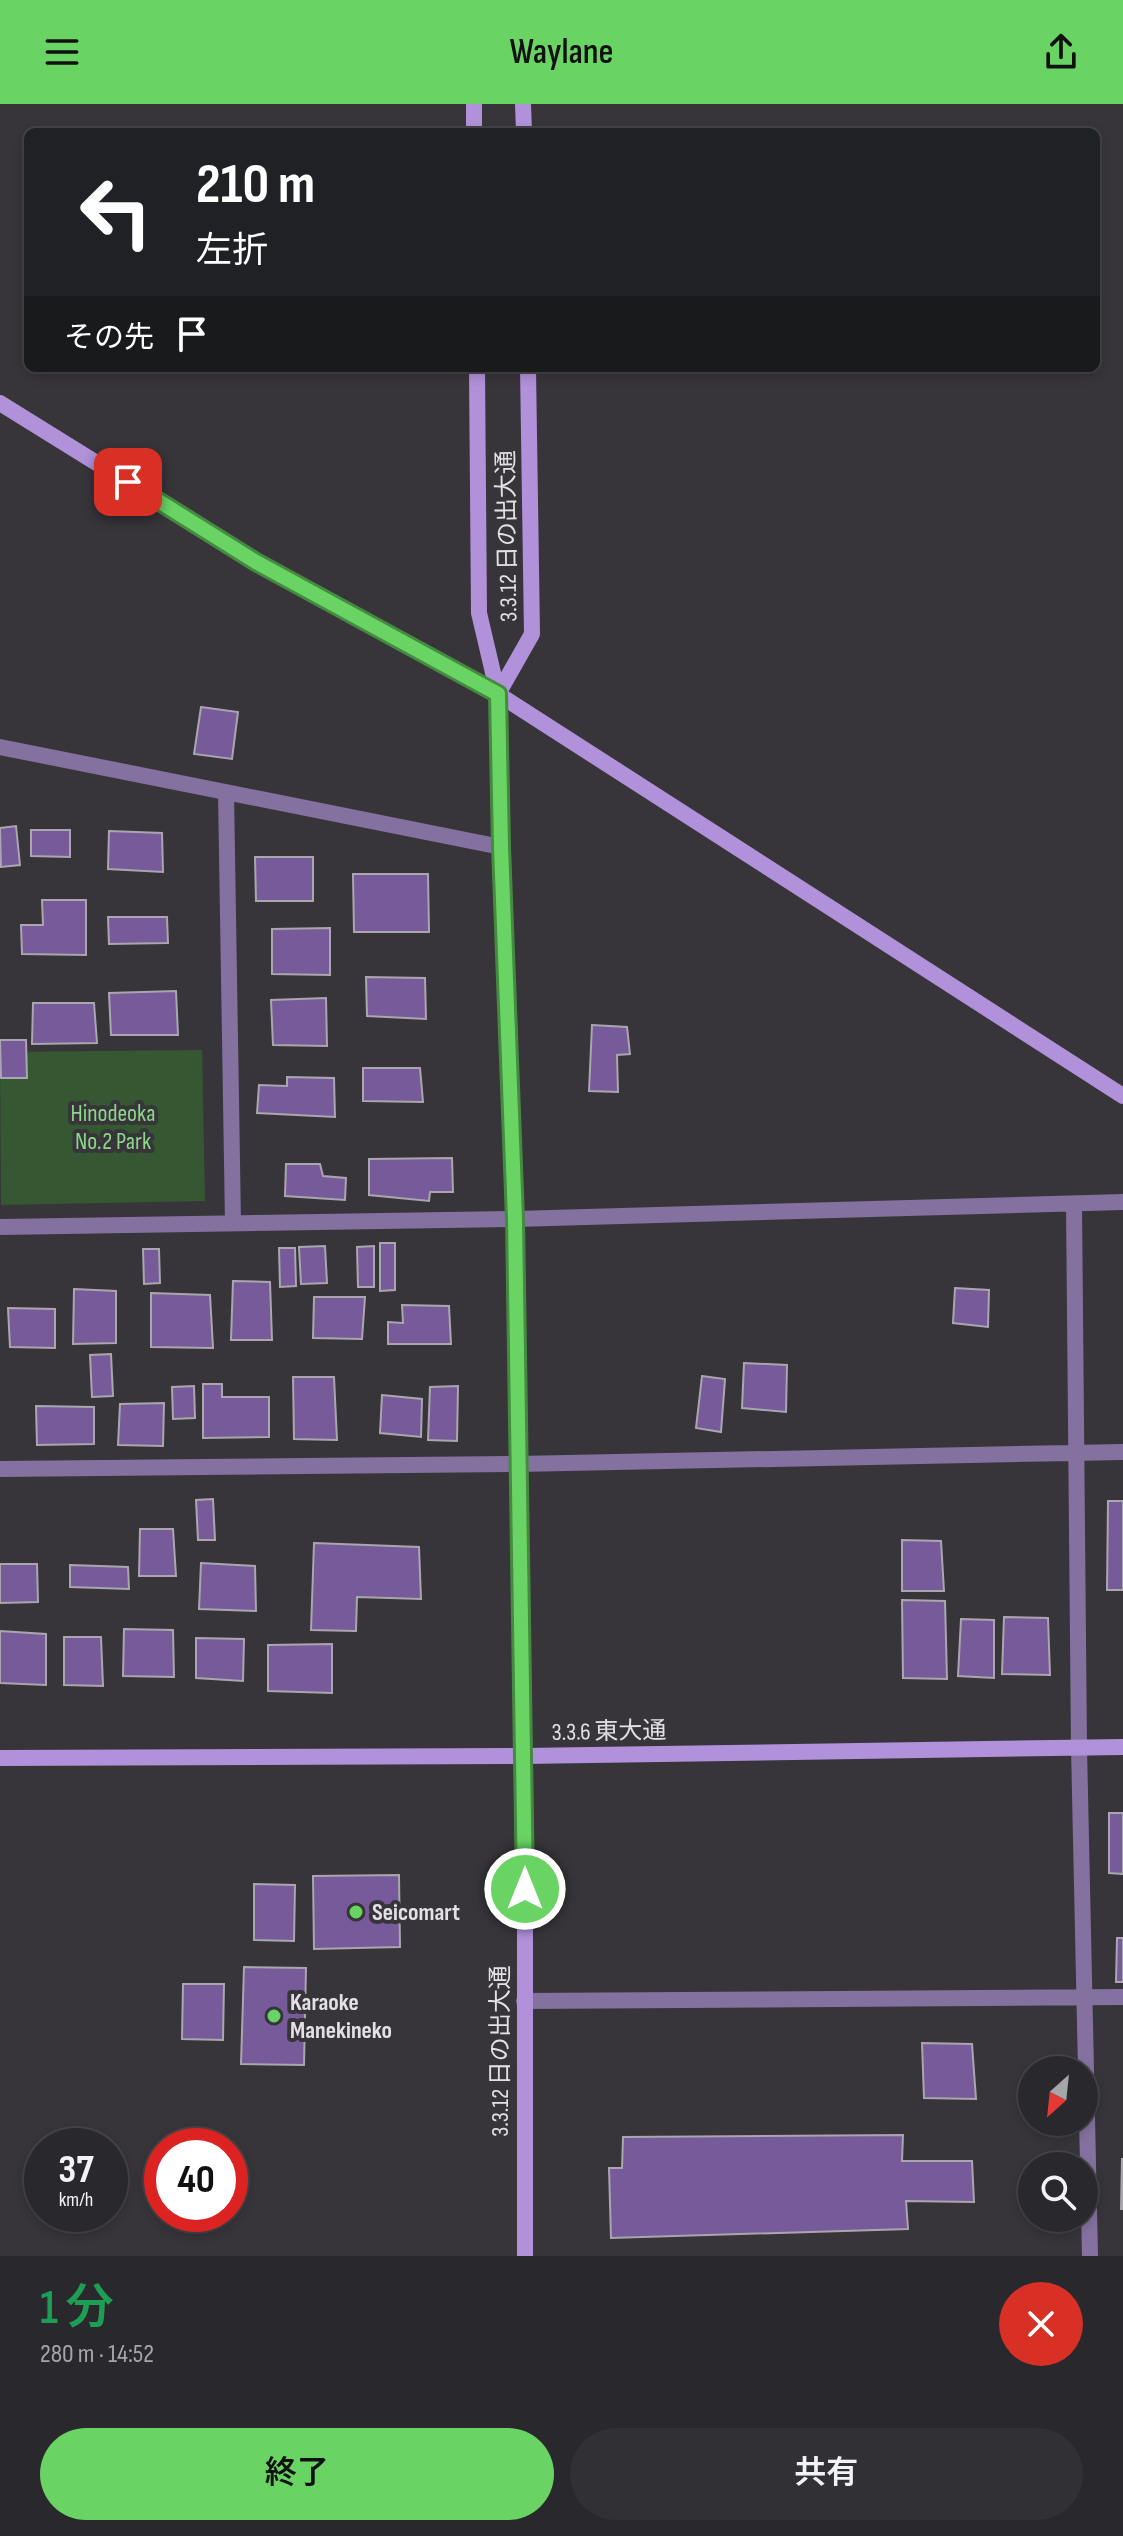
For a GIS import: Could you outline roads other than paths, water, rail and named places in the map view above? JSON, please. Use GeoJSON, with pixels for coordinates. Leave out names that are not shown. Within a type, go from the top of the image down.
{"type":"FeatureCollection","features":[{"type":"Feature","properties":{"kind":"street"},"geometry":{"type":"LineString","coordinates":[[474,104],[474,128]]}},
{"type":"Feature","properties":{"kind":"street"},"geometry":{"type":"LineString","coordinates":[[523,104],[524,128]]}},
{"type":"Feature","properties":{"kind":"street","name":"3.3.12 日の出大通"},"geometry":{"type":"LineString","coordinates":[[477,372],[479,613],[498,694],[515,1219],[523,1756],[525,2256]]}},
{"type":"Feature","properties":{"kind":"street","name":"3.3.12 日の出大通"},"geometry":{"type":"LineString","coordinates":[[498,694],[532,634],[528,372]]}},
{"type":"Feature","properties":{"kind":"street"},"geometry":{"type":"LineString","coordinates":[[0,403],[256,562],[498,694],[1123,1096]]}},
{"type":"Feature","properties":{"kind":"street"},"geometry":{"type":"LineString","coordinates":[[0,747],[501,847]]}},
{"type":"Feature","properties":{"kind":"street"},"geometry":{"type":"LineString","coordinates":[[226,792],[233,1223]]}},
{"type":"Feature","properties":{"kind":"street"},"geometry":{"type":"LineString","coordinates":[[0,1227],[515,1219],[1123,1202]]}},
{"type":"Feature","properties":{"kind":"street"},"geometry":{"type":"LineString","coordinates":[[1074,1204],[1079,1747],[1090,2256]]}},
{"type":"Feature","properties":{"kind":"street"},"geometry":{"type":"LineString","coordinates":[[0,1469],[518,1464],[1123,1452]]}},
{"type":"Feature","properties":{"kind":"street","name":"3.3.6 東大通"},"geometry":{"type":"LineString","coordinates":[[0,1758],[523,1756],[1123,1747]]}},
{"type":"Feature","properties":{"kind":"street"},"geometry":{"type":"LineString","coordinates":[[524,2001],[1123,1997]]}},
{"type":"Feature","properties":{"kind":"place","name":"Seicomart"},"geometry":{"type":"Point","coordinates":[356,1912]}},
{"type":"Feature","properties":{"kind":"place","name":"Karaoke Manekineko"},"geometry":{"type":"Point","coordinates":[274,2016]}},
{"type":"Feature","properties":{"kind":"park label","name":"Hinodeoka No.2 Park"},"geometry":{"type":"Point","coordinates":[113,1127]}}]}
